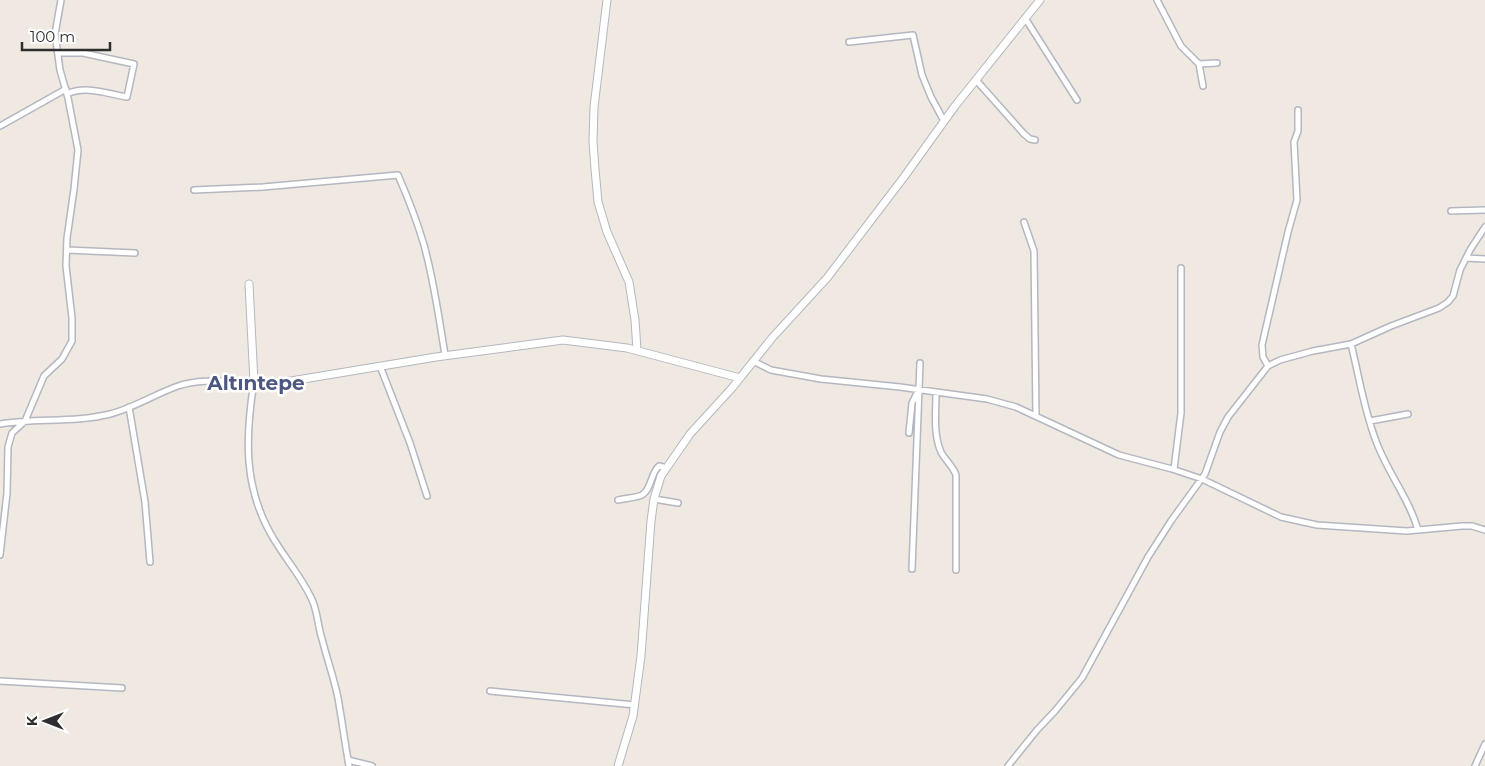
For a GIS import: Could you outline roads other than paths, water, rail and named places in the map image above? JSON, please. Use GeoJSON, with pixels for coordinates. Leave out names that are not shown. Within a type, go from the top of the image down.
{"type":"FeatureCollection","features":[{"type":"Feature","properties":{"kind":"street"},"geometry":{"type":"LineString","coordinates":[[0,555],[7,493],[8,447],[12,432],[25,420],[44,376],[62,358],[72,341],[72,318],[66,266],[78,150],[60,70],[55,34],[61,0]]}},
{"type":"Feature","properties":{"kind":"street"},"geometry":{"type":"LineString","coordinates":[[607,0],[594,107],[593,142],[595,169],[598,202],[610,239],[629,282],[635,320],[637,350]]}},
{"type":"Feature","properties":{"kind":"street"},"geometry":{"type":"LineString","coordinates":[[618,766],[635,705],[643,639],[654,499],[666,468],[690,434],[740,378],[772,338],[827,278],[944,121],[1040,0]]}},
{"type":"Feature","properties":{"kind":"street"},"geometry":{"type":"LineString","coordinates":[[1156,0],[1180,46],[1199,64],[1203,86]]}},
{"type":"Feature","properties":{"kind":"street"},"geometry":{"type":"LineString","coordinates":[[1025,18],[1077,100]]}},
{"type":"Feature","properties":{"kind":"street"},"geometry":{"type":"LineString","coordinates":[[849,42],[913,35],[922,75],[944,121]]}},
{"type":"Feature","properties":{"kind":"street"},"geometry":{"type":"LineString","coordinates":[[0,126],[66,92],[74,90],[83,89],[127,97],[134,64],[84,53],[58,53]]}},
{"type":"Feature","properties":{"kind":"street"},"geometry":{"type":"LineString","coordinates":[[1199,64],[1217,63]]}},
{"type":"Feature","properties":{"kind":"street"},"geometry":{"type":"LineString","coordinates":[[976,80],[1024,134],[1030,139],[1035,140]]}},
{"type":"Feature","properties":{"kind":"street"},"geometry":{"type":"LineString","coordinates":[[1268,366],[1263,358],[1262,345],[1296,200],[1294,142],[1298,131],[1298,110]]}},
{"type":"Feature","properties":{"kind":"street"},"geometry":{"type":"LineString","coordinates":[[194,190],[263,187],[398,175],[424,244],[445,356]]}},
{"type":"Feature","properties":{"kind":"street"},"geometry":{"type":"LineString","coordinates":[[1451,211],[1485,210]]}},
{"type":"Feature","properties":{"kind":"street"},"geometry":{"type":"LineString","coordinates":[[1024,222],[1034,251],[1036,416]]}},
{"type":"Feature","properties":{"kind":"street"},"geometry":{"type":"LineString","coordinates":[[1008,766],[1082,678],[1148,557],[1205,474],[1220,432],[1228,417],[1268,366],[1280,360],[1312,351],[1351,344],[1391,326],[1439,308],[1453,296],[1460,270],[1485,227]]}},
{"type":"Feature","properties":{"kind":"street"},"geometry":{"type":"LineString","coordinates":[[67,250],[135,253]]}},
{"type":"Feature","properties":{"kind":"street"},"geometry":{"type":"LineString","coordinates":[[1466,258],[1485,258]]}},
{"type":"Feature","properties":{"kind":"street"},"geometry":{"type":"LineString","coordinates":[[1174,469],[1180,413],[1181,268]]}},
{"type":"Feature","properties":{"kind":"street"},"geometry":{"type":"LineString","coordinates":[[249,284],[254,382],[250,409],[248,469],[253,491],[265,524],[312,600],[338,697],[349,766]]}},
{"type":"Feature","properties":{"kind":"street"},"geometry":{"type":"LineString","coordinates":[[0,424],[25,420],[88,418],[112,413],[179,386],[212,381],[285,382],[445,356],[563,340],[637,350],[740,378]]}},
{"type":"Feature","properties":{"kind":"street"},"geometry":{"type":"LineString","coordinates":[[1351,344],[1376,441],[1407,500],[1418,530]]}},
{"type":"Feature","properties":{"kind":"street"},"geometry":{"type":"LineString","coordinates":[[753,361],[771,370],[794,375],[987,399],[1016,407],[1120,455],[1174,469],[1202,479],[1281,517],[1316,525],[1418,530],[1472,526],[1485,530]]}},
{"type":"Feature","properties":{"kind":"street"},"geometry":{"type":"LineString","coordinates":[[912,569],[920,363]]}},
{"type":"Feature","properties":{"kind":"street"},"geometry":{"type":"LineString","coordinates":[[380,366],[410,443],[427,496]]}},
{"type":"Feature","properties":{"kind":"street"},"geometry":{"type":"LineString","coordinates":[[909,433],[912,403],[919,390]]}},
{"type":"Feature","properties":{"kind":"street"},"geometry":{"type":"LineString","coordinates":[[936,393],[937,440],[942,454],[954,469],[956,475],[956,570]]}},
{"type":"Feature","properties":{"kind":"street"},"geometry":{"type":"LineString","coordinates":[[128,407],[145,502],[150,562]]}},
{"type":"Feature","properties":{"kind":"street"},"geometry":{"type":"LineString","coordinates":[[1370,421],[1408,414]]}},
{"type":"Feature","properties":{"kind":"street"},"geometry":{"type":"LineString","coordinates":[[618,500],[642,495],[647,490],[654,470],[658,466],[666,468]]}},
{"type":"Feature","properties":{"kind":"street"},"geometry":{"type":"LineString","coordinates":[[654,499],[678,503]]}},
{"type":"Feature","properties":{"kind":"street"},"geometry":{"type":"LineString","coordinates":[[0,681],[122,688]]}},
{"type":"Feature","properties":{"kind":"street"},"geometry":{"type":"LineString","coordinates":[[490,691],[635,705]]}},
{"type":"Feature","properties":{"kind":"street"},"geometry":{"type":"LineString","coordinates":[[1475,766],[1485,744]]}},
{"type":"Feature","properties":{"kind":"street"},"geometry":{"type":"LineString","coordinates":[[348,760],[372,766]]}},
{"type":"Feature","properties":{"kind":"district","name":"Altıntepe"},"geometry":{"type":"Point","coordinates":[256,383]}}]}
